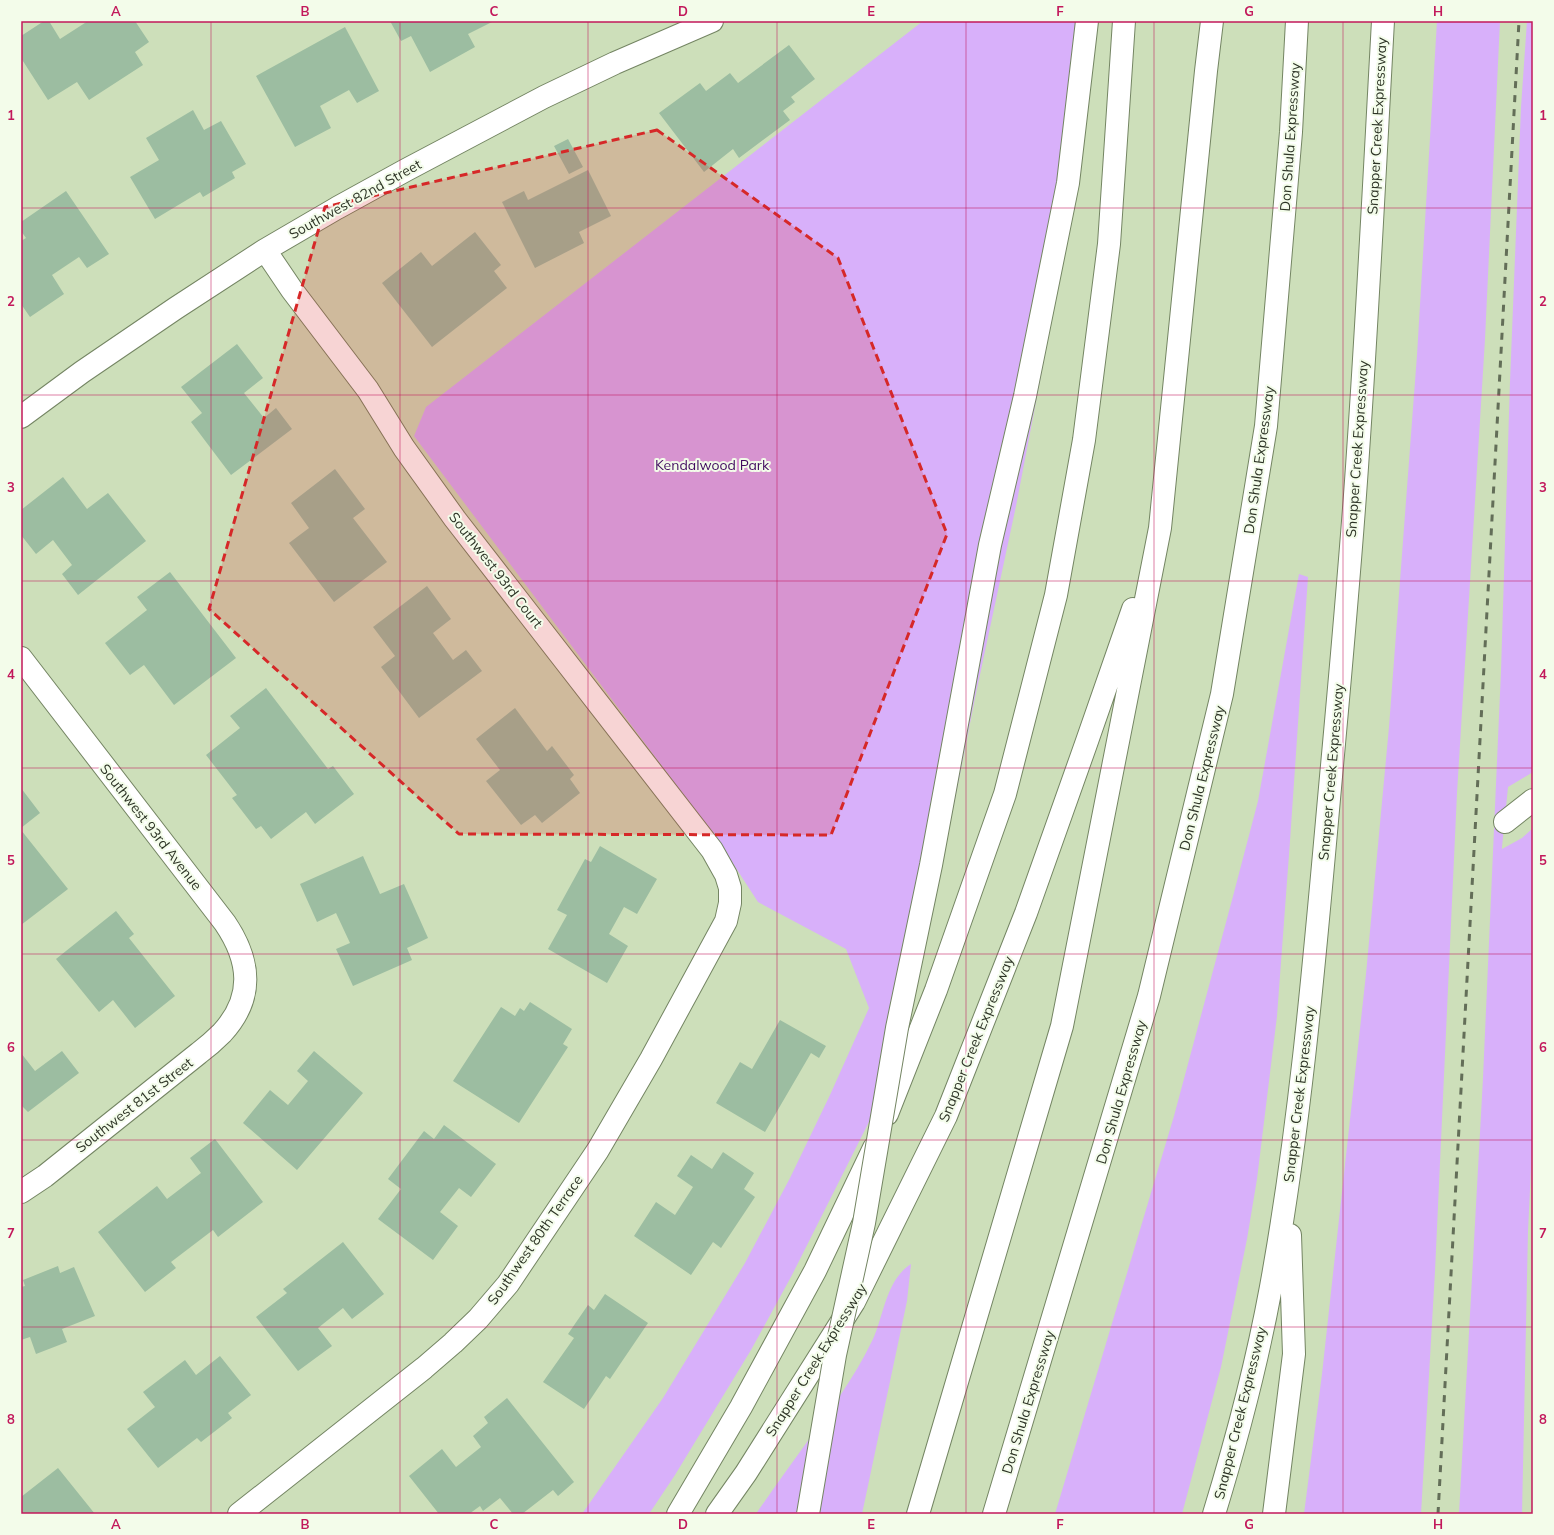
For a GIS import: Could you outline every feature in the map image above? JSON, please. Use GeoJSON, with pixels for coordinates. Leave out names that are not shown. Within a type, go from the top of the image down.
{"type":"FeatureCollection","features":[{"type":"Feature","properties":{"kind":"main road","name":"Southwest 82nd Street"},"geometry":{"type":"LineString","coordinates":[[21,417],[82,372],[265,250],[406,170],[544,97],[615,63],[712,21]]}},
{"type":"Feature","properties":{"kind":"main road"},"geometry":{"type":"LineString","coordinates":[[808,1514],[835,1355],[864,1223],[897,1028],[931,865],[990,545],[1026,396],[1068,183],[1086,21]]}},
{"type":"Feature","properties":{"kind":"main road"},"geometry":{"type":"LineString","coordinates":[[678,1514],[741,1407],[815,1271],[877,1140],[936,990],[1005,794],[1056,595],[1084,440],[1109,244],[1124,21]]}},
{"type":"Feature","properties":{"kind":"main road"},"geometry":{"type":"LineString","coordinates":[[918,1514],[1062,1026],[1160,528],[1212,21]]}},
{"type":"Feature","properties":{"kind":"main road","name":"Don Shula Expressway"},"geometry":{"type":"LineString","coordinates":[[994,1514],[1149,996],[1222,694],[1266,426],[1291,132],[1297,21]]}},
{"type":"Feature","properties":{"kind":"main road","name":"Snapper Creek Expressway"},"geometry":{"type":"LineString","coordinates":[[1214,1514],[1232,1456],[1271,1290],[1288,1188],[1303,1071],[1339,687],[1358,452],[1383,21]]}},
{"type":"Feature","properties":{"kind":"main road","name":"Southwest 93rd Court"},"geometry":{"type":"LineString","coordinates":[[265,250],[292,290],[368,390],[404,448],[455,519],[704,839],[720,863],[730,888]]}},
{"type":"Feature","properties":{"kind":"main road","name":"Snapper Creek Expressway"},"geometry":{"type":"LineString","coordinates":[[717,1514],[750,1467],[854,1302],[946,1116],[1026,913],[1160,528]]}},
{"type":"Feature","properties":{"kind":"main road","name":"Southwest 93rd Avenue"},"geometry":{"type":"LineString","coordinates":[[21,658],[233,935],[241,951],[246,970],[244,990],[239,1009]]}},
{"type":"Feature","properties":{"kind":"main road"},"geometry":{"type":"LineString","coordinates":[[1505,822],[1533,800]]}},
{"type":"Feature","properties":{"kind":"main road","name":"Southwest 80th Terrace"},"geometry":{"type":"LineString","coordinates":[[239,1514],[424,1368],[453,1343],[494,1301],[555,1216],[598,1150],[652,1059],[726,922],[730,903],[730,888]]}},
{"type":"Feature","properties":{"kind":"main road","name":"Southwest 81st Street"},"geometry":{"type":"LineString","coordinates":[[21,1192],[45,1176],[199,1053],[222,1033],[239,1009]]}},
{"type":"Feature","properties":{"kind":"main road"},"geometry":{"type":"LineString","coordinates":[[1274,1514],[1294,1354],[1288,1188]]}},
{"type":"Feature","properties":{"kind":"highlighted area"},"geometry":{"type":"Polygon","coordinates":[[[657,130],[838,258],[947,534],[831,835],[459,834],[209,609],[325,207],[657,130]]]}},
{"type":"Feature","properties":{"kind":"green space","name":"Kendalwood Park"},"geometry":{"type":"Polygon","coordinates":[[[923,21],[1095,21],[1058,278],[1044,360],[1016,506],[975,698],[931,921],[902,1043],[883,1094],[792,1275],[751,1350],[675,1475],[649,1514],[582,1514],[663,1398],[745,1263],[790,1178],[830,1095],[869,1008],[846,949],[758,902],[719,842],[414,436],[426,407],[923,21]]]}},
{"type":"Feature","properties":{"kind":"green space"},"geometry":{"type":"Polygon","coordinates":[[[1437,21],[1500,21],[1485,339],[1457,793],[1435,1271],[1421,1514],[1304,1514],[1322,1374],[1366,974],[1389,727],[1417,355],[1437,21]]]}},
{"type":"Feature","properties":{"kind":"green space"},"geometry":{"type":"Polygon","coordinates":[[[1527,21],[1533,21],[1533,772],[1508,787],[1502,847],[1502,849],[1522,838],[1533,828],[1533,1128],[1528,1231],[1522,1514],[1459,1514],[1483,1078],[1501,671],[1510,382],[1521,107],[1527,21]]]}},
{"type":"Feature","properties":{"kind":"green space"},"geometry":{"type":"Polygon","coordinates":[[[1299,574],[1308,577],[1277,1016],[1257,1179],[1247,1239],[1221,1367],[1182,1514],[1055,1514],[1174,1116],[1258,801],[1299,574]]]}},
{"type":"Feature","properties":{"kind":"green space"},"geometry":{"type":"Polygon","coordinates":[[[911,1264],[907,1301],[862,1514],[756,1514],[849,1382],[873,1339],[891,1288],[896,1279],[911,1264]]]}},
{"type":"Feature","properties":{"kind":"building"},"geometry":{"type":"Polygon","coordinates":[[[44,21],[49,21],[60,39],[88,21],[135,21],[149,42],[135,52],[143,65],[89,100],[77,82],[48,100],[21,58],[21,36],[44,21]]]}},
{"type":"Feature","properties":{"kind":"building"},"geometry":{"type":"Polygon","coordinates":[[[390,21],[494,21],[468,34],[475,47],[430,72],[411,36],[401,41],[390,21]]]}},
{"type":"Feature","properties":{"kind":"building"},"geometry":{"type":"Polygon","coordinates":[[[345,27],[379,91],[357,103],[349,90],[320,106],[331,128],[295,147],[256,76],[345,27]]]}},
{"type":"Feature","properties":{"kind":"building"},"geometry":{"type":"Polygon","coordinates":[[[789,45],[815,79],[791,97],[795,102],[783,111],[790,120],[739,158],[733,149],[704,172],[659,113],[700,83],[706,91],[730,73],[738,83],[789,45]]]}},
{"type":"Feature","properties":{"kind":"building"},"geometry":{"type":"Polygon","coordinates":[[[193,110],[204,130],[221,121],[246,164],[232,172],[235,178],[203,197],[200,192],[155,219],[130,177],[159,160],[146,138],[193,110]]]}},
{"type":"Feature","properties":{"kind":"building"},"geometry":{"type":"Polygon","coordinates":[[[568,139],[583,167],[569,174],[554,146],[568,139]]]}},
{"type":"Feature","properties":{"kind":"building"},"geometry":{"type":"Polygon","coordinates":[[[588,170],[611,216],[579,232],[584,243],[535,268],[502,202],[524,191],[528,200],[588,170]]]}},
{"type":"Feature","properties":{"kind":"building"},"geometry":{"type":"Polygon","coordinates":[[[66,191],[109,254],[87,268],[79,257],[52,275],[64,294],[30,317],[21,304],[21,241],[26,238],[21,231],[21,222],[66,191]]]}},
{"type":"Feature","properties":{"kind":"building"},"geometry":{"type":"Polygon","coordinates":[[[475,232],[501,265],[494,271],[507,288],[432,347],[382,283],[421,252],[432,266],[475,232]]]}},
{"type":"Feature","properties":{"kind":"building"},"geometry":{"type":"Polygon","coordinates":[[[237,344],[263,378],[244,393],[264,418],[276,408],[292,429],[231,475],[191,422],[202,413],[181,387],[237,344]]]}},
{"type":"Feature","properties":{"kind":"building"},"geometry":{"type":"Polygon","coordinates":[[[335,469],[365,509],[353,518],[387,562],[334,602],[289,543],[309,528],[291,503],[335,469]]]}},
{"type":"Feature","properties":{"kind":"building"},"geometry":{"type":"Polygon","coordinates":[[[63,477],[87,509],[108,493],[146,541],[78,595],[62,574],[72,565],[53,540],[36,554],[21,535],[21,510],[63,477]]]}},
{"type":"Feature","properties":{"kind":"building"},"geometry":{"type":"Polygon","coordinates":[[[170,572],[236,658],[174,705],[144,665],[130,675],[105,643],[147,610],[137,597],[170,572]]]}},
{"type":"Feature","properties":{"kind":"building"},"geometry":{"type":"Polygon","coordinates":[[[427,586],[451,619],[433,633],[453,660],[466,650],[482,671],[419,718],[381,667],[395,656],[373,627],[427,586]]]}},
{"type":"Feature","properties":{"kind":"building"},"geometry":{"type":"Polygon","coordinates":[[[266,688],[328,769],[333,766],[354,794],[315,824],[306,812],[271,839],[261,826],[256,829],[232,798],[237,795],[206,755],[240,728],[230,716],[266,688]]]}},
{"type":"Feature","properties":{"kind":"building"},"geometry":{"type":"Polygon","coordinates":[[[515,708],[547,751],[552,746],[574,775],[570,779],[580,793],[542,823],[535,815],[521,825],[486,781],[500,770],[476,739],[515,708]]]}},
{"type":"Feature","properties":{"kind":"building"},"geometry":{"type":"Polygon","coordinates":[[[21,788],[40,813],[21,828],[21,788]]]}},
{"type":"Feature","properties":{"kind":"building"},"geometry":{"type":"Polygon","coordinates":[[[21,830],[68,889],[21,925],[21,830]]]}},
{"type":"Feature","properties":{"kind":"building"},"geometry":{"type":"Polygon","coordinates":[[[600,846],[657,879],[637,914],[624,907],[609,934],[628,946],[607,983],[548,949],[567,915],[557,910],[585,859],[591,862],[600,846]]]}},
{"type":"Feature","properties":{"kind":"building"},"geometry":{"type":"Polygon","coordinates":[[[363,856],[380,894],[404,884],[428,938],[407,948],[412,960],[353,986],[336,949],[350,943],[336,913],[317,922],[300,884],[363,856]]]}},
{"type":"Feature","properties":{"kind":"building"},"geometry":{"type":"Polygon","coordinates":[[[116,911],[134,934],[129,938],[175,996],[135,1028],[113,1000],[99,1012],[56,959],[116,911]]]}},
{"type":"Feature","properties":{"kind":"building"},"geometry":{"type":"Polygon","coordinates":[[[530,1002],[572,1029],[563,1044],[568,1047],[519,1123],[453,1081],[501,1007],[515,1016],[520,1008],[524,1011],[530,1002]]]}},
{"type":"Feature","properties":{"kind":"building"},"geometry":{"type":"Polygon","coordinates":[[[780,1020],[826,1046],[819,1058],[811,1053],[765,1132],[716,1103],[740,1062],[752,1069],[780,1020]]]}},
{"type":"Feature","properties":{"kind":"building"},"geometry":{"type":"Polygon","coordinates":[[[62,1051],[79,1073],[28,1112],[22,1106],[21,1108],[21,1053],[35,1071],[62,1051]]]}},
{"type":"Feature","properties":{"kind":"building"},"geometry":{"type":"Polygon","coordinates":[[[314,1051],[363,1093],[297,1170],[243,1123],[270,1090],[288,1105],[308,1081],[297,1071],[314,1051]]]}},
{"type":"Feature","properties":{"kind":"building"},"geometry":{"type":"Polygon","coordinates":[[[444,1125],[496,1164],[471,1197],[459,1188],[440,1212],[458,1226],[433,1260],[378,1219],[401,1189],[388,1179],[424,1131],[434,1139],[444,1125]]]}},
{"type":"Feature","properties":{"kind":"building"},"geometry":{"type":"Polygon","coordinates":[[[215,1139],[263,1202],[218,1237],[213,1230],[171,1262],[176,1268],[145,1292],[98,1232],[157,1186],[167,1199],[201,1173],[190,1158],[215,1139]]]}},
{"type":"Feature","properties":{"kind":"building"},"geometry":{"type":"Polygon","coordinates":[[[723,1152],[754,1173],[744,1189],[755,1197],[721,1248],[713,1242],[691,1275],[634,1236],[656,1202],[675,1215],[693,1187],[677,1176],[691,1155],[712,1169],[723,1152]]]}},
{"type":"Feature","properties":{"kind":"building"},"geometry":{"type":"Polygon","coordinates":[[[343,1242],[384,1294],[352,1319],[343,1308],[318,1328],[332,1346],[298,1371],[256,1317],[287,1293],[283,1289],[343,1242]]]}},
{"type":"Feature","properties":{"kind":"building"},"geometry":{"type":"Polygon","coordinates":[[[58,1266],[60,1273],[74,1267],[95,1316],[62,1329],[67,1342],[36,1354],[30,1337],[21,1340],[21,1287],[25,1286],[23,1280],[58,1266]]]}},
{"type":"Feature","properties":{"kind":"building"},"geometry":{"type":"Polygon","coordinates":[[[605,1294],[648,1323],[610,1379],[606,1376],[584,1409],[543,1382],[574,1338],[568,1334],[588,1305],[594,1310],[605,1294]]]}},
{"type":"Feature","properties":{"kind":"building"},"geometry":{"type":"Polygon","coordinates":[[[220,1356],[251,1395],[228,1413],[232,1418],[201,1442],[197,1438],[158,1468],[127,1429],[155,1407],[143,1392],[185,1360],[196,1375],[220,1356]]]}},
{"type":"Feature","properties":{"kind":"building"},"geometry":{"type":"Polygon","coordinates":[[[507,1398],[574,1482],[558,1496],[553,1490],[522,1514],[513,1514],[500,1498],[483,1511],[480,1506],[469,1514],[439,1514],[409,1476],[442,1449],[456,1467],[481,1447],[473,1436],[488,1423],[484,1417],[507,1398]]]}},
{"type":"Feature","properties":{"kind":"building"},"geometry":{"type":"Polygon","coordinates":[[[58,1468],[95,1514],[21,1514],[21,1497],[58,1468]]]}},
{"type":"Feature","properties":{"kind":"railway"},"geometry":{"type":"LineString","coordinates":[[1438,1514],[1519,21]]}}]}
